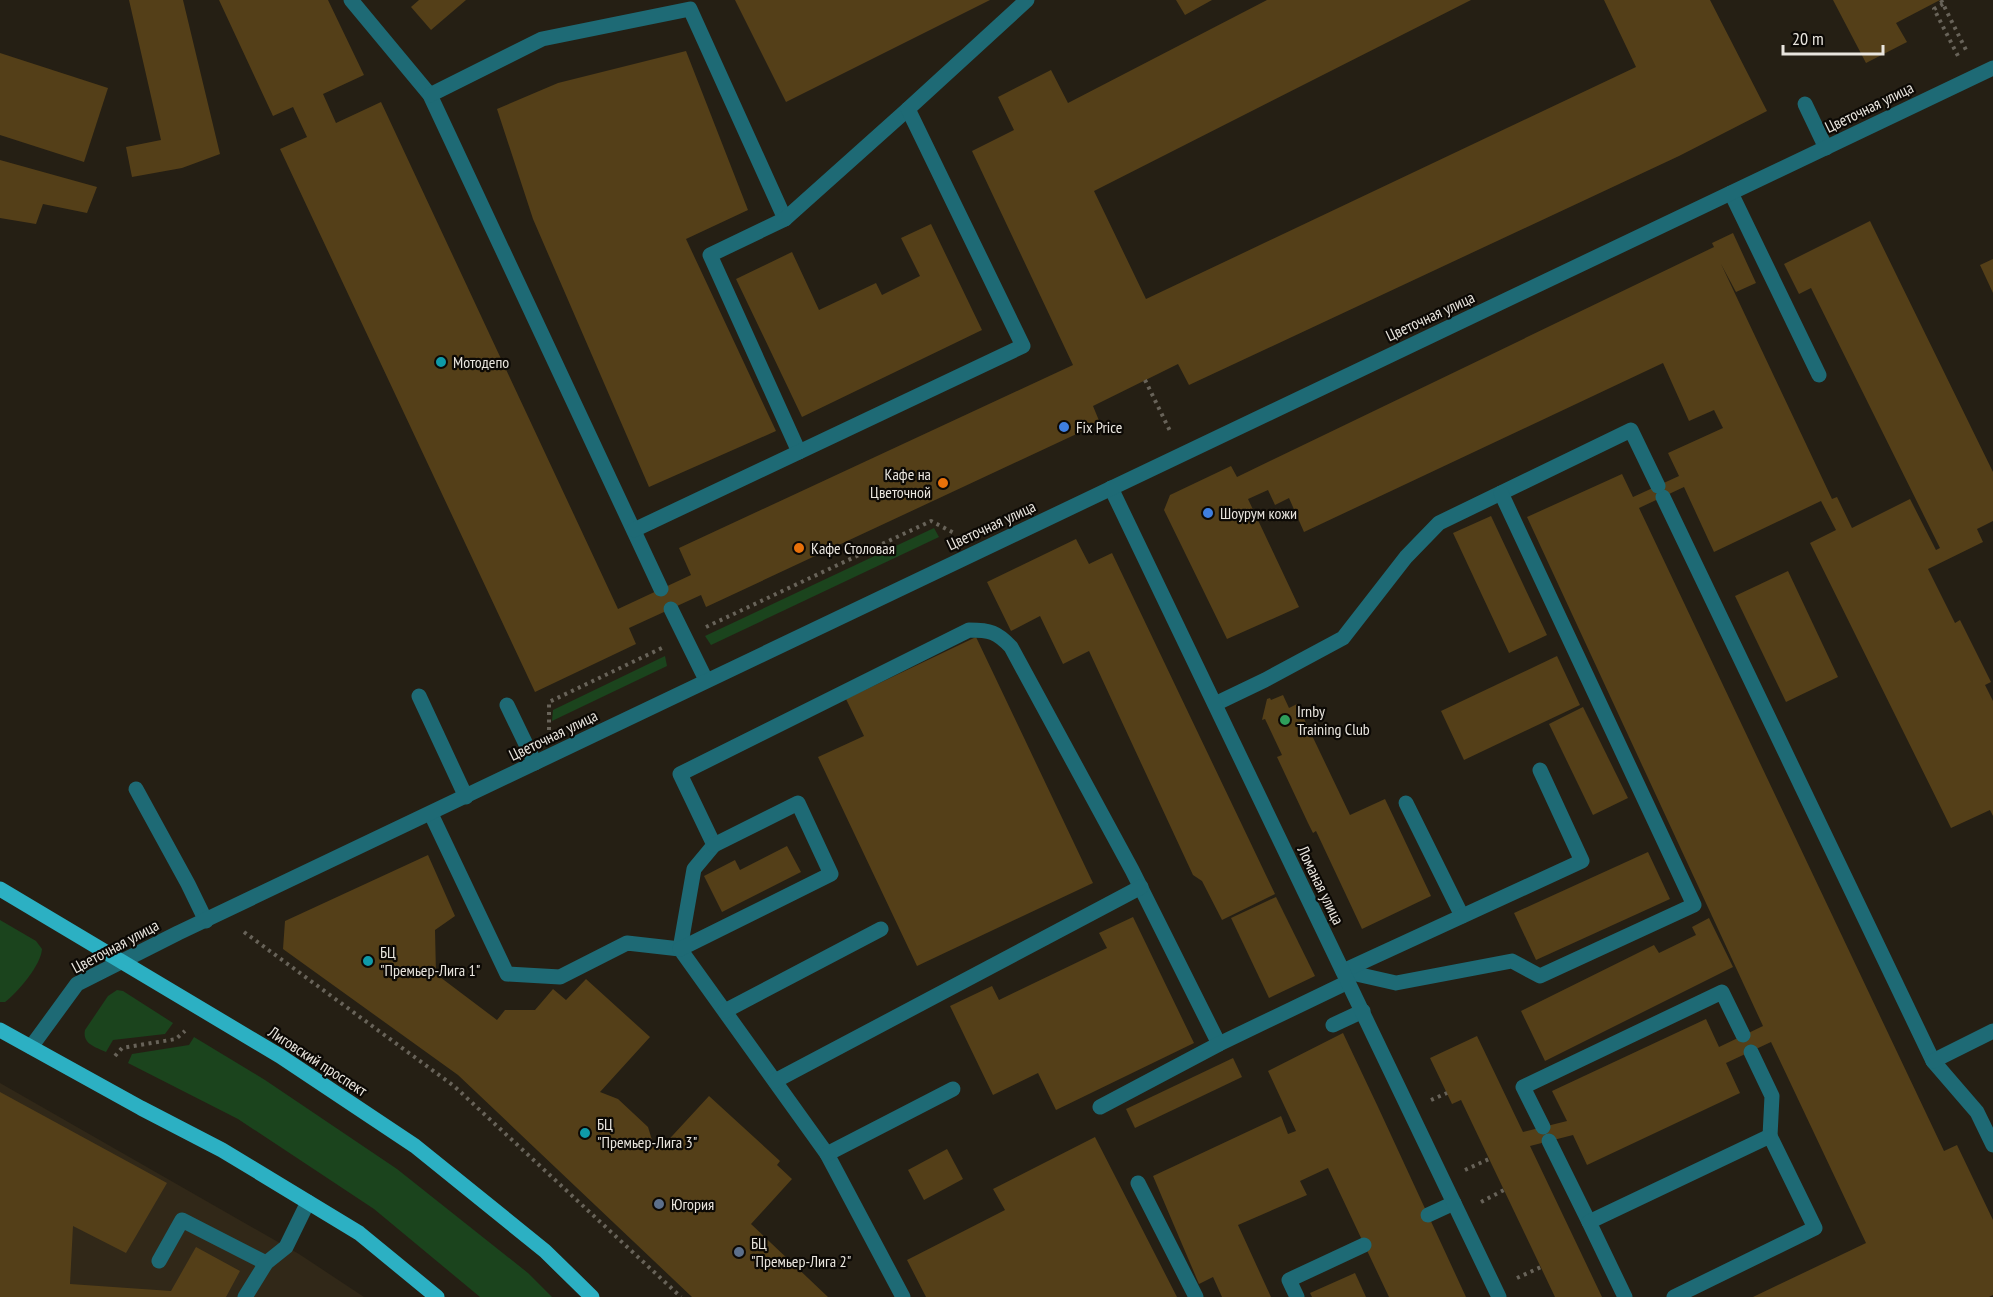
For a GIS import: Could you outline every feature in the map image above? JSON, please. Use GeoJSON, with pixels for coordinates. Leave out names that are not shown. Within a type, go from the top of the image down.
{"type":"FeatureCollection","features":[{"type":"Feature","properties":{"kind":"main road","name":"Лиговский проспект"},"geometry":{"type":"LineString","coordinates":[[0,889],[280,1056],[416,1146],[545,1251],[592,1297]]}},
{"type":"Feature","properties":{"kind":"main road"},"geometry":{"type":"LineString","coordinates":[[0,1030],[222,1150],[359,1233],[437,1297]]}},
{"type":"Feature","properties":{"kind":"street"},"geometry":{"type":"LineString","coordinates":[[351,0],[430,95],[661,589]]}},
{"type":"Feature","properties":{"kind":"street"},"geometry":{"type":"LineString","coordinates":[[799,452],[710,255],[785,219],[1028,0]]}},
{"type":"Feature","properties":{"kind":"street"},"geometry":{"type":"LineString","coordinates":[[430,95],[542,39],[690,9],[785,219]]}},
{"type":"Feature","properties":{"kind":"street","name":"Цветочная улица"},"geometry":{"type":"LineString","coordinates":[[31,1047],[77,984],[123,961],[706,680],[1993,68]]}},
{"type":"Feature","properties":{"kind":"street"},"geometry":{"type":"LineString","coordinates":[[1805,104],[1826,148]]}},
{"type":"Feature","properties":{"kind":"street"},"geometry":{"type":"LineString","coordinates":[[634,531],[1023,346],[908,109]]}},
{"type":"Feature","properties":{"kind":"street"},"geometry":{"type":"LineString","coordinates":[[1731,193],[1819,375]]}},
{"type":"Feature","properties":{"kind":"street"},"geometry":{"type":"LineString","coordinates":[[1215,704],[1343,638],[1406,557],[1439,523],[1631,430],[1933,1061],[1977,1112],[1993,1145]]}},
{"type":"Feature","properties":{"kind":"street","name":"Ломаная улица"},"geometry":{"type":"LineString","coordinates":[[1111,488],[1500,1297]]}},
{"type":"Feature","properties":{"kind":"street"},"geometry":{"type":"LineString","coordinates":[[1346,976],[1396,983],[1512,961],[1540,976],[1694,905],[1501,493]]}},
{"type":"Feature","properties":{"kind":"street"},"geometry":{"type":"LineString","coordinates":[[671,609],[706,680]]}},
{"type":"Feature","properties":{"kind":"street"},"geometry":{"type":"LineString","coordinates":[[714,845],[680,774],[969,630],[986,630],[1000,635],[1011,648],[1141,887],[1219,1044]]}},
{"type":"Feature","properties":{"kind":"street"},"geometry":{"type":"LineString","coordinates":[[419,696],[466,797]]}},
{"type":"Feature","properties":{"kind":"street"},"geometry":{"type":"LineString","coordinates":[[507,705],[535,763]]}},
{"type":"Feature","properties":{"kind":"street"},"geometry":{"type":"LineString","coordinates":[[1100,1107],[1462,916],[1582,861],[1540,770]]}},
{"type":"Feature","properties":{"kind":"street"},"geometry":{"type":"LineString","coordinates":[[136,789],[206,921]]}},
{"type":"Feature","properties":{"kind":"street"},"geometry":{"type":"LineString","coordinates":[[431,814],[507,974],[560,977],[627,943],[680,949],[831,874],[798,803],[714,845],[694,869],[680,949],[827,1154],[903,1297]]}},
{"type":"Feature","properties":{"kind":"street"},"geometry":{"type":"LineString","coordinates":[[1406,803],[1462,916]]}},
{"type":"Feature","properties":{"kind":"street"},"geometry":{"type":"LineString","coordinates":[[775,1081],[1141,887]]}},
{"type":"Feature","properties":{"kind":"street"},"geometry":{"type":"LineString","coordinates":[[724,1011],[881,929]]}},
{"type":"Feature","properties":{"kind":"street"},"geometry":{"type":"LineString","coordinates":[[1625,1297],[1523,1087],[1722,992],[1743,1035]]}},
{"type":"Feature","properties":{"kind":"street"},"geometry":{"type":"LineString","coordinates":[[1333,1025],[1363,1011]]}},
{"type":"Feature","properties":{"kind":"street"},"geometry":{"type":"LineString","coordinates":[[1933,1061],[1993,1031]]}},
{"type":"Feature","properties":{"kind":"street"},"geometry":{"type":"LineString","coordinates":[[1674,1297],[1815,1228],[1770,1136],[1772,1096],[1751,1052]]}},
{"type":"Feature","properties":{"kind":"street"},"geometry":{"type":"LineString","coordinates":[[827,1154],[953,1089]]}},
{"type":"Feature","properties":{"kind":"street"},"geometry":{"type":"LineString","coordinates":[[1589,1222],[1770,1136]]}},
{"type":"Feature","properties":{"kind":"street"},"geometry":{"type":"LineString","coordinates":[[1138,1183],[1196,1297]]}},
{"type":"Feature","properties":{"kind":"street"},"geometry":{"type":"LineString","coordinates":[[245,1297],[266,1263],[286,1247],[309,1203]]}},
{"type":"Feature","properties":{"kind":"street"},"geometry":{"type":"LineString","coordinates":[[1428,1215],[1454,1203]]}},
{"type":"Feature","properties":{"kind":"street"},"geometry":{"type":"LineString","coordinates":[[159,1261],[182,1220],[266,1263]]}},
{"type":"Feature","properties":{"kind":"street"},"geometry":{"type":"LineString","coordinates":[[1297,1297],[1289,1280],[1364,1245]]}},
{"type":"Feature","properties":{"kind":"path"},"geometry":{"type":"LineString","coordinates":[[1958,56],[1934,9],[1942,2],[1967,52]]}},
{"type":"Feature","properties":{"kind":"path"},"geometry":{"type":"LineString","coordinates":[[1145,380],[1170,433]]}},
{"type":"Feature","properties":{"kind":"path"},"geometry":{"type":"LineString","coordinates":[[549,730],[549,702],[685,637],[931,521],[957,535]]}},
{"type":"Feature","properties":{"kind":"path"},"geometry":{"type":"LineString","coordinates":[[244,932],[454,1086],[681,1297]]}},
{"type":"Feature","properties":{"kind":"path"},"geometry":{"type":"LineString","coordinates":[[115,1056],[122,1048],[176,1039],[185,1031]]}},
{"type":"Feature","properties":{"kind":"path"},"geometry":{"type":"LineString","coordinates":[[1431,1100],[1447,1093]]}},
{"type":"Feature","properties":{"kind":"path"},"geometry":{"type":"LineString","coordinates":[[1465,1170],[1489,1159]]}},
{"type":"Feature","properties":{"kind":"path"},"geometry":{"type":"LineString","coordinates":[[1480,1202],[1504,1190]]}},
{"type":"Feature","properties":{"kind":"path"},"geometry":{"type":"LineString","coordinates":[[1517,1279],[1541,1267]]}},
{"type":"Feature","properties":{"kind":"shaded area"},"geometry":{"type":"Polygon","coordinates":[[[0,1083],[299,1254],[364,1297],[0,1297],[0,1083]]]}},
{"type":"Feature","properties":{"kind":"green space"},"geometry":{"type":"Polygon","coordinates":[[[934,528],[939,537],[711,645],[705,636],[934,528]]]}},
{"type":"Feature","properties":{"kind":"green space"},"geometry":{"type":"Polygon","coordinates":[[[665,656],[667,666],[552,721],[553,710],[665,656]]]}},
{"type":"Feature","properties":{"kind":"green space"},"geometry":{"type":"Polygon","coordinates":[[[0,920],[36,941],[42,949],[38,963],[28,978],[5,1002],[0,1002],[0,920]]]}},
{"type":"Feature","properties":{"kind":"green space"},"geometry":{"type":"Polygon","coordinates":[[[117,990],[123,991],[173,1023],[165,1034],[113,1040],[106,1052],[88,1042],[85,1030],[108,996],[117,990]]]}},
{"type":"Feature","properties":{"kind":"green space"},"geometry":{"type":"Polygon","coordinates":[[[194,1037],[265,1080],[397,1169],[528,1273],[552,1297],[480,1297],[374,1209],[238,1119],[128,1063],[132,1054],[189,1045],[194,1037]]]}},
{"type":"Feature","properties":{"kind":"building"},"geometry":{"type":"Polygon","coordinates":[[[129,0],[183,0],[220,154],[182,168],[132,177],[126,147],[161,140],[129,0]]]}},
{"type":"Feature","properties":{"kind":"building"},"geometry":{"type":"Polygon","coordinates":[[[219,0],[328,0],[364,75],[323,94],[336,123],[381,102],[618,609],[691,575],[679,548],[1073,365],[972,151],[1014,130],[998,97],[1051,70],[1068,103],[1267,0],[1471,0],[1094,191],[1146,299],[1636,67],[1604,0],[1710,0],[1767,111],[1679,156],[1189,385],[1178,364],[1093,406],[1100,423],[706,607],[701,595],[629,628],[636,644],[535,692],[280,149],[307,137],[293,107],[273,116],[219,0]]]}},
{"type":"Feature","properties":{"kind":"building"},"geometry":{"type":"Polygon","coordinates":[[[419,0],[466,0],[431,30],[411,7],[419,0]]]}},
{"type":"Feature","properties":{"kind":"building"},"geometry":{"type":"Polygon","coordinates":[[[735,0],[990,0],[786,102],[735,0]]]}},
{"type":"Feature","properties":{"kind":"building"},"geometry":{"type":"Polygon","coordinates":[[[1176,0],[1212,0],[1185,15],[1176,0]]]}},
{"type":"Feature","properties":{"kind":"building"},"geometry":{"type":"Polygon","coordinates":[[[1833,0],[1940,0],[1896,23],[1907,42],[1866,63],[1833,0]]]}},
{"type":"Feature","properties":{"kind":"building"},"geometry":{"type":"Polygon","coordinates":[[[686,51],[748,210],[686,239],[776,431],[649,487],[533,219],[497,109],[558,83],[686,51]]]}},
{"type":"Feature","properties":{"kind":"building"},"geometry":{"type":"Polygon","coordinates":[[[0,53],[108,88],[84,162],[0,135],[0,53]]]}},
{"type":"Feature","properties":{"kind":"building"},"geometry":{"type":"Polygon","coordinates":[[[0,160],[97,187],[87,213],[43,204],[36,224],[0,218],[0,160]]]}},
{"type":"Feature","properties":{"kind":"building"},"geometry":{"type":"Polygon","coordinates":[[[1870,221],[1993,472],[1993,521],[1977,529],[1983,542],[1928,569],[1955,623],[1960,620],[1991,682],[1985,685],[1993,701],[1993,816],[1990,810],[1951,828],[1810,543],[1836,530],[1821,501],[1714,552],[1684,487],[1639,508],[1944,1151],[1957,1145],[1993,1220],[1993,1295],[1989,1297],[1753,1297],[1866,1243],[1771,1042],[1726,1063],[1740,1093],[1587,1165],[1573,1135],[1530,1146],[1602,1297],[1555,1297],[1461,1100],[1452,1104],[1430,1058],[1477,1036],[1523,1132],[1567,1121],[1552,1091],[1706,1019],[1719,1047],[1763,1026],[1527,517],[1622,474],[1633,497],[1679,476],[1668,453],[1723,428],[1714,410],[1689,421],[1663,363],[1304,532],[1289,498],[1275,505],[1268,490],[1248,499],[1299,607],[1227,639],[1164,510],[1170,495],[1231,466],[1237,477],[1714,247],[1712,243],[1733,233],[1756,283],[1736,292],[1721,264],[1832,499],[1837,497],[1852,528],[1910,499],[1936,550],[1940,548],[1811,288],[1799,294],[1784,264],[1870,221]]]}},
{"type":"Feature","properties":{"kind":"building"},"geometry":{"type":"Polygon","coordinates":[[[931,224],[982,330],[802,417],[736,279],[792,252],[819,310],[876,283],[882,295],[920,276],[901,238],[931,224]]]}},
{"type":"Feature","properties":{"kind":"building"},"geometry":{"type":"Polygon","coordinates":[[[1993,259],[1993,293],[1980,265],[1993,259]]]}},
{"type":"Feature","properties":{"kind":"building"},"geometry":{"type":"Polygon","coordinates":[[[1491,516],[1547,635],[1509,653],[1453,533],[1491,516]]]}},
{"type":"Feature","properties":{"kind":"building"},"geometry":{"type":"Polygon","coordinates":[[[1076,539],[1089,564],[1112,553],[1275,894],[1222,920],[1202,881],[1193,875],[1089,651],[1063,664],[1040,616],[1011,631],[987,582],[1076,539]]]}},
{"type":"Feature","properties":{"kind":"building"},"geometry":{"type":"Polygon","coordinates":[[[1788,571],[1838,677],[1786,702],[1735,596],[1788,571]]]}},
{"type":"Feature","properties":{"kind":"building"},"geometry":{"type":"Polygon","coordinates":[[[976,637],[1093,883],[917,966],[818,757],[864,736],[846,699],[976,637]]]}},
{"type":"Feature","properties":{"kind":"building"},"geometry":{"type":"Polygon","coordinates":[[[1557,656],[1580,705],[1464,760],[1441,711],[1557,656]]]}},
{"type":"Feature","properties":{"kind":"building"},"geometry":{"type":"Polygon","coordinates":[[[1283,695],[1289,708],[1297,704],[1350,815],[1385,799],[1431,896],[1362,929],[1316,831],[1313,833],[1277,757],[1282,755],[1265,719],[1262,720],[1267,699],[1271,700],[1283,695]]]}},
{"type":"Feature","properties":{"kind":"building"},"geometry":{"type":"Polygon","coordinates":[[[1583,707],[1628,798],[1593,815],[1549,724],[1583,707]]]}},
{"type":"Feature","properties":{"kind":"building"},"geometry":{"type":"Polygon","coordinates":[[[787,846],[801,872],[722,912],[704,876],[735,860],[740,870],[787,846]]]}},
{"type":"Feature","properties":{"kind":"building"},"geometry":{"type":"Polygon","coordinates":[[[1648,852],[1670,899],[1536,960],[1514,913],[1648,852]]]}},
{"type":"Feature","properties":{"kind":"building"},"geometry":{"type":"Polygon","coordinates":[[[428,855],[455,916],[435,930],[436,974],[497,1020],[505,1010],[535,1010],[553,989],[566,1000],[586,979],[650,1037],[600,1092],[618,1099],[648,1127],[652,1140],[661,1148],[709,1096],[780,1161],[777,1165],[792,1179],[751,1224],[828,1297],[692,1297],[458,1075],[283,949],[285,921],[428,855]]]}},
{"type":"Feature","properties":{"kind":"building"},"geometry":{"type":"Polygon","coordinates":[[[1276,897],[1315,976],[1269,998],[1231,918],[1276,897]]]}},
{"type":"Feature","properties":{"kind":"building"},"geometry":{"type":"Polygon","coordinates":[[[1133,917],[1194,1043],[1056,1110],[1038,1073],[993,1095],[950,1006],[992,986],[999,1000],[1107,948],[1099,933],[1133,917]]]}},
{"type":"Feature","properties":{"kind":"building"},"geometry":{"type":"Polygon","coordinates":[[[1709,918],[1733,967],[1545,1061],[1521,1011],[1654,945],[1659,953],[1696,935],[1692,927],[1709,918]]]}},
{"type":"Feature","properties":{"kind":"building"},"geometry":{"type":"Polygon","coordinates":[[[1343,1033],[1466,1297],[1389,1297],[1328,1168],[1300,1181],[1307,1195],[1238,1225],[1271,1297],[1222,1297],[1213,1277],[1199,1284],[1153,1176],[1281,1116],[1288,1134],[1296,1131],[1268,1071],[1343,1033]]]}},
{"type":"Feature","properties":{"kind":"building"},"geometry":{"type":"Polygon","coordinates":[[[1233,1058],[1242,1077],[1135,1128],[1126,1109],[1233,1058]]]}},
{"type":"Feature","properties":{"kind":"building"},"geometry":{"type":"Polygon","coordinates":[[[0,1092],[167,1183],[126,1253],[73,1226],[70,1284],[171,1291],[196,1247],[240,1271],[226,1297],[0,1297],[0,1092]]]}},
{"type":"Feature","properties":{"kind":"building"},"geometry":{"type":"Polygon","coordinates":[[[1095,1137],[1177,1297],[926,1297],[907,1260],[1005,1210],[993,1189],[1095,1137]]]}},
{"type":"Feature","properties":{"kind":"building"},"geometry":{"type":"Polygon","coordinates":[[[947,1149],[963,1179],[924,1200],[908,1170],[947,1149]]]}},
{"type":"Feature","properties":{"kind":"building"},"geometry":{"type":"Polygon","coordinates":[[[1355,1273],[1366,1297],[1312,1297],[1310,1293],[1355,1273]]]}},
{"type":"Feature","properties":{"kind":"place","name":"Мотодепо"},"geometry":{"type":"Point","coordinates":[441,362]}},
{"type":"Feature","properties":{"kind":"place","name":"Fix Price"},"geometry":{"type":"Point","coordinates":[1064,427]}},
{"type":"Feature","properties":{"kind":"place","name":"Кафе на Цветочной"},"geometry":{"type":"Point","coordinates":[943,483]}},
{"type":"Feature","properties":{"kind":"place","name":"Шоурум кожи"},"geometry":{"type":"Point","coordinates":[1208,513]}},
{"type":"Feature","properties":{"kind":"place","name":"Кафе Столовая"},"geometry":{"type":"Point","coordinates":[799,548]}},
{"type":"Feature","properties":{"kind":"place","name":"Irnby Training Club"},"geometry":{"type":"Point","coordinates":[1285,720]}},
{"type":"Feature","properties":{"kind":"place","name":"БЦ \"Премьер-Лига 1\""},"geometry":{"type":"Point","coordinates":[368,961]}},
{"type":"Feature","properties":{"kind":"place","name":"БЦ \"Премьер-Лига 3\""},"geometry":{"type":"Point","coordinates":[585,1133]}},
{"type":"Feature","properties":{"kind":"place","name":"Югория"},"geometry":{"type":"Point","coordinates":[659,1204]}},
{"type":"Feature","properties":{"kind":"place","name":"БЦ \"Премьер-Лига 2\""},"geometry":{"type":"Point","coordinates":[739,1252]}}]}
